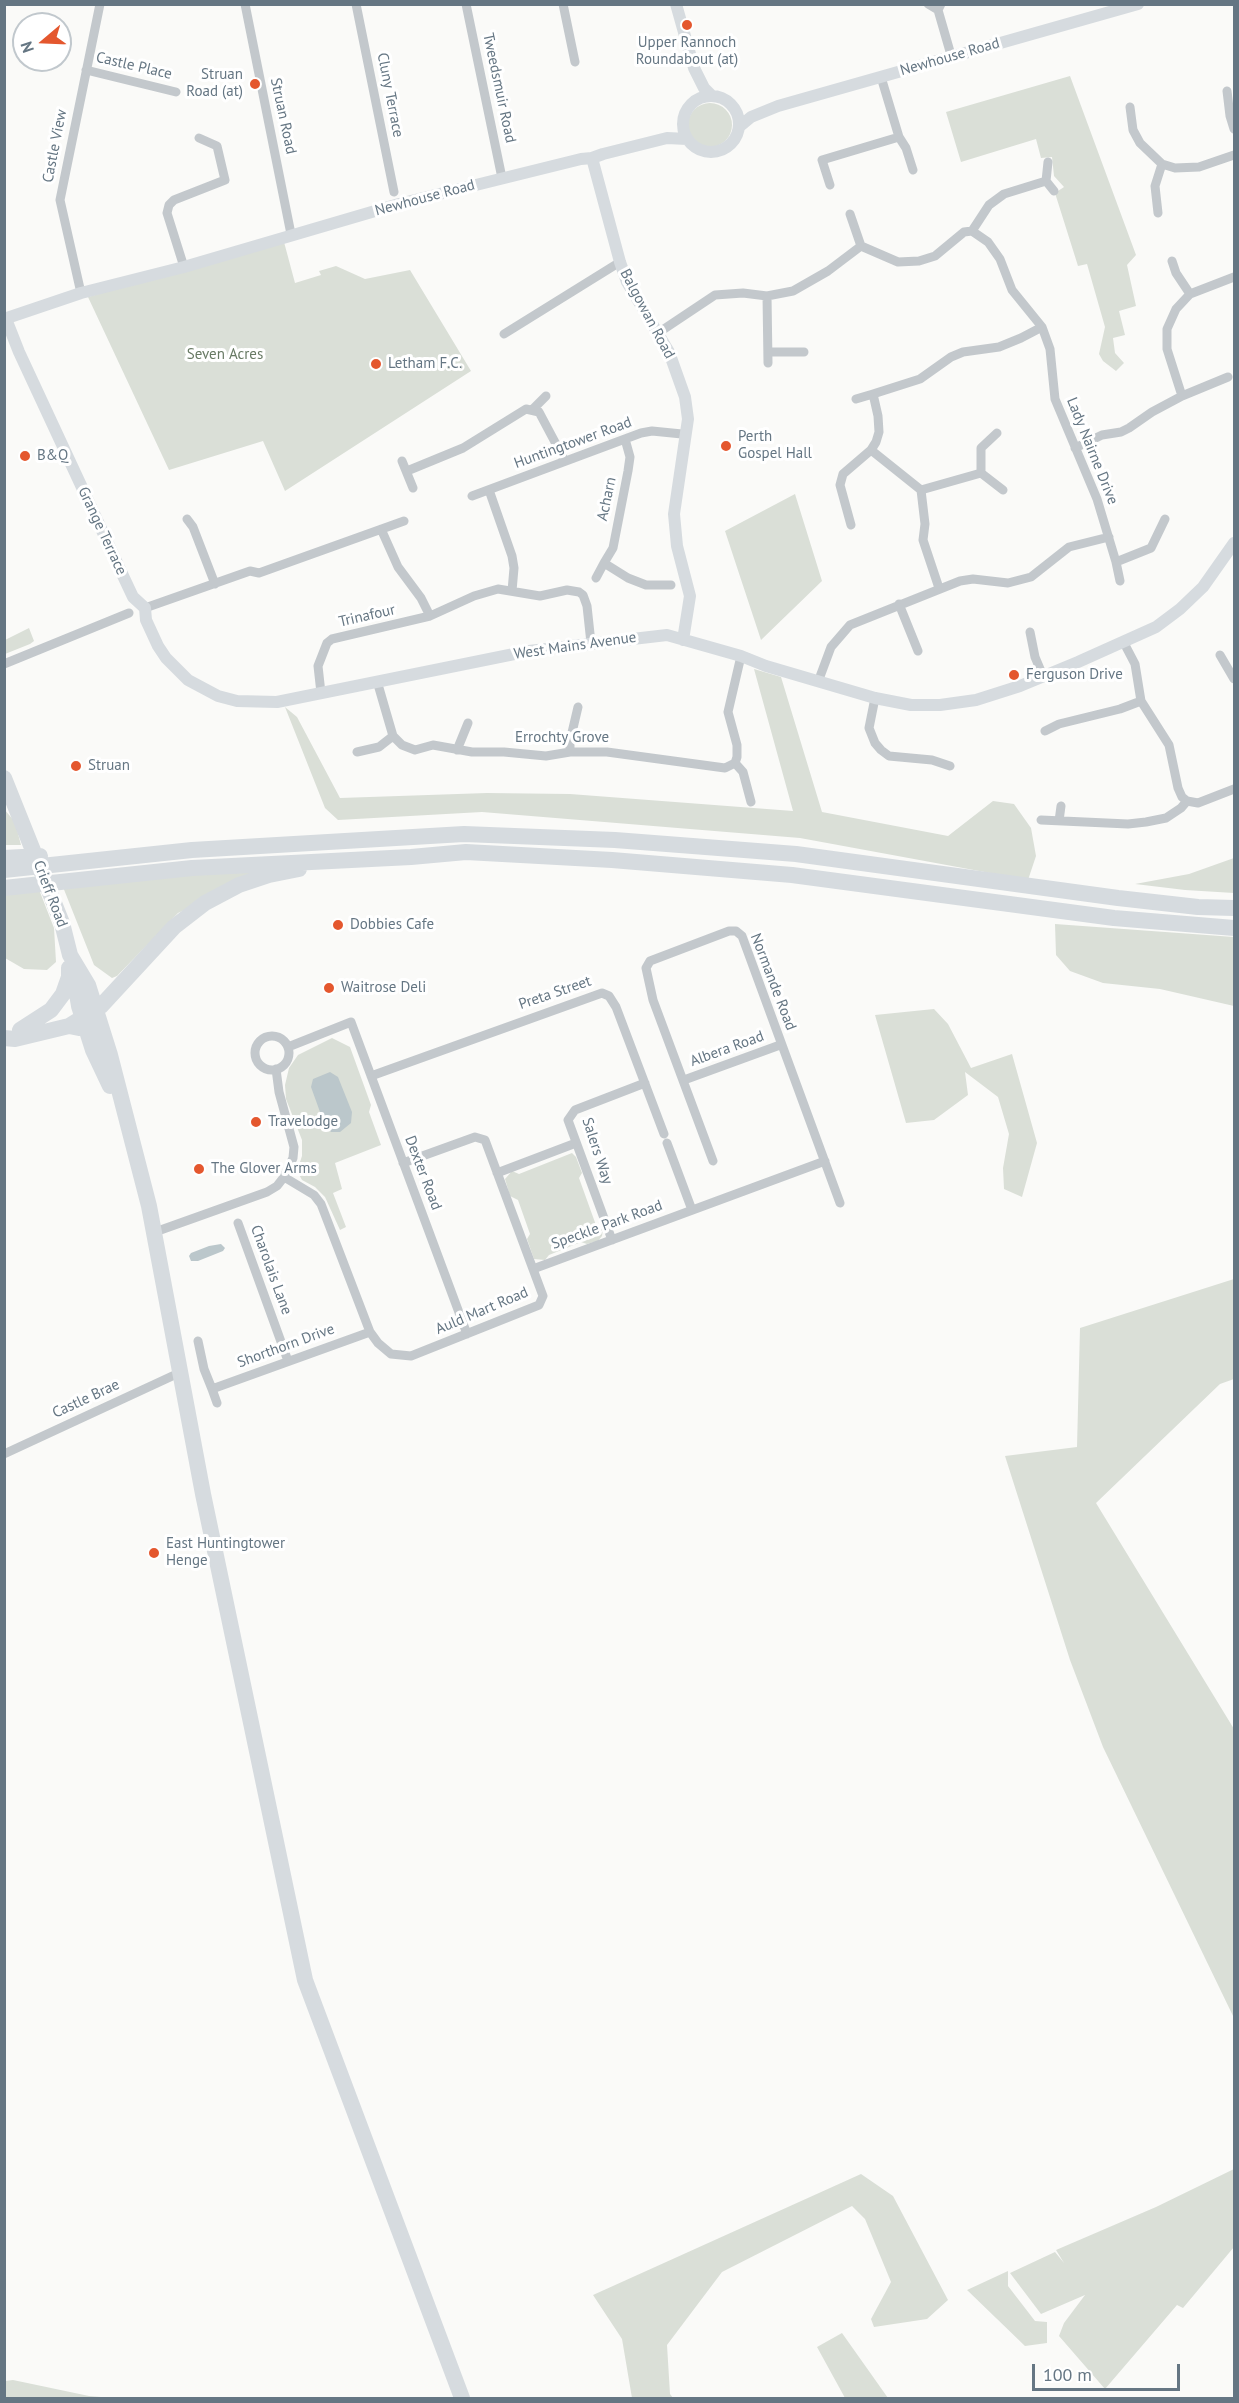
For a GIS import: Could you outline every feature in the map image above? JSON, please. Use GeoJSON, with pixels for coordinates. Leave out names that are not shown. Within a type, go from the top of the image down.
{"type":"FeatureCollection","features":[{"type":"Feature","properties":{"kind":"highway","name":"Crieff Road"},"geometry":{"type":"LineString","coordinates":[[4,778],[62,923],[70,955],[88,986],[84,1012]]}},
{"type":"Feature","properties":{"kind":"highway"},"geometry":{"type":"LineString","coordinates":[[4,858],[192,850],[464,834],[615,840],[796,854],[1119,898],[1198,907],[1234,908]]}},
{"type":"Feature","properties":{"kind":"highway"},"geometry":{"type":"LineString","coordinates":[[4,870],[192,850]]}},
{"type":"Feature","properties":{"kind":"highway"},"geometry":{"type":"LineString","coordinates":[[4,888],[192,868],[466,852],[612,860],[792,875],[1114,918],[1234,928]]}},
{"type":"Feature","properties":{"kind":"highway"},"geometry":{"type":"LineString","coordinates":[[4,1038],[15,1040],[101,1006],[174,927],[219,894],[269,875],[356,858]]}},
{"type":"Feature","properties":{"kind":"highway"},"geometry":{"type":"LineString","coordinates":[[12,1031],[51,1010],[63,994],[69,977],[70,955]]}},
{"type":"Feature","properties":{"kind":"highway"},"geometry":{"type":"LineString","coordinates":[[12,1031],[84,1012]]}},
{"type":"Feature","properties":{"kind":"highway"},"geometry":{"type":"LineString","coordinates":[[84,1012],[91,1042],[127,1123]]}},
{"type":"Feature","properties":{"kind":"highway"},"geometry":{"type":"LineString","coordinates":[[84,1012],[110,1054],[155,1232],[203,1494],[305,1980],[462,2398]]}},
{"type":"Feature","properties":{"kind":"street","name":"Castle View"},"geometry":{"type":"LineString","coordinates":[[81,293],[60,200],[100,4]]}},
{"type":"Feature","properties":{"kind":"street","name":"Struan Road"},"geometry":{"type":"LineString","coordinates":[[245,4],[291,234]]}},
{"type":"Feature","properties":{"kind":"street","name":"Cluny Terrace"},"geometry":{"type":"LineString","coordinates":[[356,4],[394,192]]}},
{"type":"Feature","properties":{"kind":"street","name":"Tweedsmuir Road"},"geometry":{"type":"LineString","coordinates":[[466,4],[502,178]]}},
{"type":"Feature","properties":{"kind":"street"},"geometry":{"type":"LineString","coordinates":[[563,4],[575,62]]}},
{"type":"Feature","properties":{"kind":"street"},"geometry":{"type":"LineString","coordinates":[[676,4],[694,68],[704,88],[712,96]]}},
{"type":"Feature","properties":{"kind":"street"},"geometry":{"type":"LineString","coordinates":[[928,4],[940,8],[951,56]]}},
{"type":"Feature","properties":{"kind":"street","name":"Newhouse Road"},"geometry":{"type":"LineString","coordinates":[[737,114],[763,111],[1138,4]]}},
{"type":"Feature","properties":{"kind":"street"},"geometry":{"type":"LineString","coordinates":[[694,68],[695,101]]}},
{"type":"Feature","properties":{"kind":"street","name":"Castle Place"},"geometry":{"type":"LineString","coordinates":[[86,70],[176,92]]}},
{"type":"Feature","properties":{"kind":"street"},"geometry":{"type":"LineString","coordinates":[[881,77],[913,170]]}},
{"type":"Feature","properties":{"kind":"street"},"geometry":{"type":"LineString","coordinates":[[1227,91],[1234,129]]}},
{"type":"Feature","properties":{"kind":"street"},"geometry":{"type":"LineString","coordinates":[[667,138],[695,101],[704,96],[728,101],[737,114],[739,127],[732,143],[717,152],[700,150],[687,140],[683,131],[682,119]]}},
{"type":"Feature","properties":{"kind":"street"},"geometry":{"type":"LineString","coordinates":[[1130,107],[1133,130],[1140,143],[1162,164],[1175,168],[1199,167],[1234,155]]}},
{"type":"Feature","properties":{"kind":"street","name":"Newhouse Road"},"geometry":{"type":"LineString","coordinates":[[739,127],[763,111]]}},
{"type":"Feature","properties":{"kind":"street"},"geometry":{"type":"LineString","coordinates":[[830,185],[822,160],[900,137]]}},
{"type":"Feature","properties":{"kind":"street"},"geometry":{"type":"LineString","coordinates":[[184,267],[167,213],[169,205],[174,200],[225,180],[217,146],[199,138]]}},
{"type":"Feature","properties":{"kind":"street","name":"Newhouse Road"},"geometry":{"type":"LineString","coordinates":[[5,319],[81,293],[184,267],[291,234],[502,178],[667,138],[687,140]]}},
{"type":"Feature","properties":{"kind":"street","name":"Balgowan Road"},"geometry":{"type":"LineString","coordinates":[[592,158],[620,262],[631,289],[669,352],[682,387],[688,419],[674,514],[677,546],[690,596],[683,640]]}},
{"type":"Feature","properties":{"kind":"street"},"geometry":{"type":"LineString","coordinates":[[1048,162],[1046,181],[1054,191]]}},
{"type":"Feature","properties":{"kind":"street"},"geometry":{"type":"LineString","coordinates":[[1158,213],[1155,186],[1162,164]]}},
{"type":"Feature","properties":{"kind":"street"},"geometry":{"type":"LineString","coordinates":[[850,214],[861,246],[898,262],[919,261],[934,256],[964,232],[972,231],[989,205],[1004,194],[1046,181]]}},
{"type":"Feature","properties":{"kind":"street","name":"Lady Nairne Drive"},"geometry":{"type":"LineString","coordinates":[[972,231],[988,242],[1000,259],[1012,290],[1042,327],[1050,349],[1055,399],[1097,499],[1120,581]]}},
{"type":"Feature","properties":{"kind":"street"},"geometry":{"type":"LineString","coordinates":[[657,333],[715,296],[743,293],[767,296],[793,291],[813,281],[861,246]]}},
{"type":"Feature","properties":{"kind":"street"},"geometry":{"type":"LineString","coordinates":[[1172,261],[1176,273],[1190,294]]}},
{"type":"Feature","properties":{"kind":"street","name":"Balgowan Road"},"geometry":{"type":"LineString","coordinates":[[504,334],[620,262]]}},
{"type":"Feature","properties":{"kind":"street"},"geometry":{"type":"LineString","coordinates":[[1182,396],[1168,356],[1167,329],[1176,309],[1190,294],[1234,277]]}},
{"type":"Feature","properties":{"kind":"street"},"geometry":{"type":"LineString","coordinates":[[767,296],[768,363]]}},
{"type":"Feature","properties":{"kind":"street","name":"Grange Terrace"},"geometry":{"type":"LineString","coordinates":[[5,319],[129,589],[133,597],[145,608]]}},
{"type":"Feature","properties":{"kind":"street"},"geometry":{"type":"LineString","coordinates":[[856,399],[920,379],[951,357],[963,352],[999,347],[1042,327]]}},
{"type":"Feature","properties":{"kind":"street"},"geometry":{"type":"LineString","coordinates":[[768,352],[804,352]]}},
{"type":"Feature","properties":{"kind":"street"},"geometry":{"type":"LineString","coordinates":[[1075,448],[1102,435],[1130,428],[1152,412],[1182,396],[1228,377]]}},
{"type":"Feature","properties":{"kind":"street"},"geometry":{"type":"LineString","coordinates":[[851,525],[840,485],[843,474],[876,442],[879,432],[878,416],[873,394]]}},
{"type":"Feature","properties":{"kind":"street"},"geometry":{"type":"LineString","coordinates":[[532,409],[546,396]]}},
{"type":"Feature","properties":{"kind":"street"},"geometry":{"type":"LineString","coordinates":[[407,471],[463,448],[526,409],[539,412],[565,461]]}},
{"type":"Feature","properties":{"kind":"street","name":"Huntingtower Road"},"geometry":{"type":"LineString","coordinates":[[472,496],[652,431],[686,436]]}},
{"type":"Feature","properties":{"kind":"street"},"geometry":{"type":"LineString","coordinates":[[981,473],[981,448],[997,433]]}},
{"type":"Feature","properties":{"kind":"street","name":"Acharn"},"geometry":{"type":"LineString","coordinates":[[596,578],[613,548],[630,457],[625,439]]}},
{"type":"Feature","properties":{"kind":"street"},"geometry":{"type":"LineString","coordinates":[[870,450],[921,490],[925,524],[923,540],[939,588]]}},
{"type":"Feature","properties":{"kind":"street"},"geometry":{"type":"LineString","coordinates":[[402,461],[413,488]]}},
{"type":"Feature","properties":{"kind":"street"},"geometry":{"type":"LineString","coordinates":[[921,490],[981,473]]}},
{"type":"Feature","properties":{"kind":"street"},"geometry":{"type":"LineString","coordinates":[[981,473],[1003,490]]}},
{"type":"Feature","properties":{"kind":"street"},"geometry":{"type":"LineString","coordinates":[[489,490],[512,556],[514,568],[512,591]]}},
{"type":"Feature","properties":{"kind":"street"},"geometry":{"type":"LineString","coordinates":[[187,519],[193,527],[215,584]]}},
{"type":"Feature","properties":{"kind":"street"},"geometry":{"type":"LineString","coordinates":[[1116,562],[1151,548],[1166,519]]}},
{"type":"Feature","properties":{"kind":"street"},"geometry":{"type":"LineString","coordinates":[[145,608],[250,571],[259,573],[404,521]]}},
{"type":"Feature","properties":{"kind":"street"},"geometry":{"type":"LineString","coordinates":[[381,529],[398,567],[421,598],[430,616]]}},
{"type":"Feature","properties":{"kind":"street"},"geometry":{"type":"LineString","coordinates":[[818,682],[831,647],[850,625],[939,588],[973,579],[1008,583],[1020,581],[1041,571],[1069,547],[1109,537]]}},
{"type":"Feature","properties":{"kind":"street","name":"West Mains Avenue"},"geometry":{"type":"LineString","coordinates":[[145,608],[146,620],[166,658],[188,680],[218,696],[237,701],[264,703],[529,651],[666,635],[874,698],[911,705],[940,705],[994,695],[1124,643],[1155,627],[1180,609],[1203,587],[1231,555],[1234,543]]}},
{"type":"Feature","properties":{"kind":"street"},"geometry":{"type":"LineString","coordinates":[[604,563],[628,578],[646,585],[671,585]]}},
{"type":"Feature","properties":{"kind":"street","name":"Trinafour"},"geometry":{"type":"LineString","coordinates":[[321,693],[318,666],[327,644],[332,639],[430,616],[486,592],[512,591],[540,596],[567,590],[579,592],[583,595],[587,606],[591,644]]}},
{"type":"Feature","properties":{"kind":"street"},"geometry":{"type":"LineString","coordinates":[[899,604],[918,651]]}},
{"type":"Feature","properties":{"kind":"street"},"geometry":{"type":"LineString","coordinates":[[4,664],[129,613]]}},
{"type":"Feature","properties":{"kind":"street"},"geometry":{"type":"LineString","coordinates":[[1030,632],[1035,657],[1043,676]]}},
{"type":"Feature","properties":{"kind":"street"},"geometry":{"type":"LineString","coordinates":[[1124,643],[1135,664],[1141,701],[1170,745],[1178,788],[1182,797],[1187,801],[1198,803],[1234,789]]}},
{"type":"Feature","properties":{"kind":"street"},"geometry":{"type":"LineString","coordinates":[[741,656],[728,712],[737,745],[735,763],[743,772],[751,802]]}},
{"type":"Feature","properties":{"kind":"street"},"geometry":{"type":"LineString","coordinates":[[1220,656],[1232,668],[1234,679]]}},
{"type":"Feature","properties":{"kind":"street"},"geometry":{"type":"LineString","coordinates":[[357,752],[379,747],[393,736],[377,681]]}},
{"type":"Feature","properties":{"kind":"street"},"geometry":{"type":"LineString","coordinates":[[874,698],[869,728],[875,743],[881,750],[889,756],[932,760],[950,766]]}},
{"type":"Feature","properties":{"kind":"street"},"geometry":{"type":"LineString","coordinates":[[1045,731],[1059,724],[1141,701]]}},
{"type":"Feature","properties":{"kind":"street"},"geometry":{"type":"LineString","coordinates":[[570,752],[570,741],[578,707]]}},
{"type":"Feature","properties":{"kind":"street"},"geometry":{"type":"LineString","coordinates":[[457,750],[468,723]]}},
{"type":"Feature","properties":{"kind":"street","name":"Errochty Grove"},"geometry":{"type":"LineString","coordinates":[[393,736],[402,745],[414,750],[433,745],[457,750],[546,756],[570,752],[607,752],[714,768],[725,768],[735,763]]}},
{"type":"Feature","properties":{"kind":"street"},"geometry":{"type":"LineString","coordinates":[[1041,820],[1128,824],[1146,822],[1166,818],[1187,801]]}},
{"type":"Feature","properties":{"kind":"street"},"geometry":{"type":"LineString","coordinates":[[1059,821],[1061,806]]}},
{"type":"Feature","properties":{"kind":"street","name":"Normande Road"},"geometry":{"type":"LineString","coordinates":[[713,1161],[652,1000],[646,968],[650,962],[729,931],[736,931],[742,936],[780,1045],[840,1203]]}},
{"type":"Feature","properties":{"kind":"street","name":"Preta Street"},"geometry":{"type":"LineString","coordinates":[[371,1076],[602,993],[609,996],[615,1004],[692,1210]]}},
{"type":"Feature","properties":{"kind":"street","name":"Dexter Road"},"geometry":{"type":"LineString","coordinates":[[288,1047],[351,1022],[467,1334]]}},
{"type":"Feature","properties":{"kind":"street"},"geometry":{"type":"LineString","coordinates":[[273,1035],[282,1039],[288,1047],[288,1058],[281,1067],[276,1069],[266,1069],[255,1057],[256,1046],[262,1038],[273,1035]]}},
{"type":"Feature","properties":{"kind":"street","name":"Albera Road"},"geometry":{"type":"LineString","coordinates":[[684,1080],[780,1045]]}},
{"type":"Feature","properties":{"kind":"street"},"geometry":{"type":"LineString","coordinates":[[155,1232],[267,1192],[277,1186],[284,1177],[293,1158],[294,1148],[279,1092],[276,1069]]}},
{"type":"Feature","properties":{"kind":"street","name":"Salers Way"},"geometry":{"type":"LineString","coordinates":[[612,1240],[568,1120],[575,1110],[645,1083]]}},
{"type":"Feature","properties":{"kind":"street","name":"Auld Mart Road"},"geometry":{"type":"LineString","coordinates":[[284,1177],[314,1195],[321,1204],[370,1332],[378,1344],[391,1354],[411,1356],[539,1305],[543,1296],[485,1140],[475,1137],[403,1163]]}},
{"type":"Feature","properties":{"kind":"street"},"geometry":{"type":"LineString","coordinates":[[497,1173],[576,1143]]}},
{"type":"Feature","properties":{"kind":"street","name":"Speckle Park Road"},"geometry":{"type":"LineString","coordinates":[[533,1269],[825,1161]]}},
{"type":"Feature","properties":{"kind":"street","name":"Charolais Lane"},"geometry":{"type":"LineString","coordinates":[[238,1223],[288,1361]]}},
{"type":"Feature","properties":{"kind":"street","name":"Shorthorn Drive"},"geometry":{"type":"LineString","coordinates":[[212,1389],[370,1332]]}},
{"type":"Feature","properties":{"kind":"street"},"geometry":{"type":"LineString","coordinates":[[198,1341],[204,1369],[217,1403]]}},
{"type":"Feature","properties":{"kind":"street","name":"Castle Brae"},"geometry":{"type":"LineString","coordinates":[[4,1454],[181,1372]]}},
{"type":"Feature","properties":{"kind":"green space"},"geometry":{"type":"Polygon","coordinates":[[[1070,76],[1136,255],[1127,265],[1136,306],[1119,311],[1125,335],[1113,338],[1115,353],[1124,363],[1116,371],[1103,361],[1099,354],[1105,327],[1087,264],[1078,266],[1055,193],[1064,187],[1054,176],[1052,157],[1041,158],[1036,139],[961,162],[946,112],[1070,76]]]}},
{"type":"Feature","properties":{"kind":"green space"},"geometry":{"type":"Polygon","coordinates":[[[710,103],[719,104],[726,109],[731,116],[731,134],[726,141],[719,146],[710,147],[701,146],[694,141],[689,134],[688,125],[689,116],[694,109],[701,104],[710,103]]]}},
{"type":"Feature","properties":{"kind":"green space","name":"Seven Acres"},"geometry":{"type":"Polygon","coordinates":[[[284,242],[295,283],[321,275],[319,271],[336,266],[365,279],[410,270],[471,371],[285,491],[263,441],[169,470],[88,297],[284,242]]]}},
{"type":"Feature","properties":{"kind":"green space"},"geometry":{"type":"Polygon","coordinates":[[[795,494],[822,581],[761,640],[725,531],[795,494]]]}},
{"type":"Feature","properties":{"kind":"green space"},"geometry":{"type":"Polygon","coordinates":[[[29,628],[34,641],[5,654],[5,640],[29,628]]]}},
{"type":"Feature","properties":{"kind":"green space"},"geometry":{"type":"Polygon","coordinates":[[[754,669],[781,677],[822,812],[948,836],[993,801],[1014,804],[1031,828],[1036,856],[1028,880],[800,838],[482,812],[338,820],[325,808],[285,707],[297,717],[340,798],[487,793],[570,794],[793,811],[754,669]]]}},
{"type":"Feature","properties":{"kind":"green space"},"geometry":{"type":"Polygon","coordinates":[[[4,809],[15,822],[21,845],[5,845],[4,809]]]}},
{"type":"Feature","properties":{"kind":"green space"},"geometry":{"type":"Polygon","coordinates":[[[1234,858],[1234,893],[1135,884],[1189,874],[1234,858]]]}},
{"type":"Feature","properties":{"kind":"green space"},"geometry":{"type":"Polygon","coordinates":[[[292,862],[178,913],[117,976],[112,978],[94,965],[61,882],[292,862]]]}},
{"type":"Feature","properties":{"kind":"green space"},"geometry":{"type":"Polygon","coordinates":[[[38,887],[54,928],[56,962],[47,970],[24,969],[5,958],[5,891],[38,887]]]}},
{"type":"Feature","properties":{"kind":"green space"},"geometry":{"type":"Polygon","coordinates":[[[1055,924],[1234,937],[1234,1006],[1160,989],[1103,983],[1070,971],[1056,955],[1055,924]]]}},
{"type":"Feature","properties":{"kind":"green space"},"geometry":{"type":"Polygon","coordinates":[[[934,1009],[948,1024],[971,1068],[1012,1054],[1037,1143],[1022,1197],[1004,1189],[1003,1168],[1009,1134],[998,1097],[965,1072],[968,1095],[934,1120],[906,1123],[875,1015],[934,1009]]]}},
{"type":"Feature","properties":{"kind":"green space"},"geometry":{"type":"Polygon","coordinates":[[[332,1038],[350,1047],[371,1105],[369,1112],[381,1145],[335,1163],[342,1189],[333,1193],[346,1227],[340,1230],[325,1197],[315,1187],[302,1180],[297,1171],[302,1156],[302,1140],[286,1099],[285,1085],[289,1068],[298,1055],[332,1038]]]}},
{"type":"Feature","properties":{"kind":"green space"},"geometry":{"type":"Polygon","coordinates":[[[572,1153],[582,1173],[579,1178],[597,1228],[603,1229],[602,1236],[598,1241],[587,1244],[581,1242],[549,1255],[545,1260],[534,1259],[527,1239],[530,1234],[518,1200],[510,1196],[505,1179],[512,1171],[519,1174],[572,1153]]]}},
{"type":"Feature","properties":{"kind":"green space"},"geometry":{"type":"Polygon","coordinates":[[[1234,1279],[1234,1379],[1220,1384],[1096,1503],[1234,1729],[1234,2018],[1103,1747],[1070,1660],[1005,1456],[1077,1447],[1080,1328],[1234,1279]]]}},
{"type":"Feature","properties":{"kind":"green space"},"geometry":{"type":"Polygon","coordinates":[[[1234,2169],[1234,2247],[1183,2308],[1177,2305],[1105,2389],[1059,2336],[1064,2323],[1085,2295],[1041,2314],[1010,2273],[1055,2252],[1064,2263],[1056,2250],[1156,2207],[1234,2169]]]}},
{"type":"Feature","properties":{"kind":"green space"},"geometry":{"type":"Polygon","coordinates":[[[861,2174],[893,2196],[948,2300],[927,2319],[874,2327],[871,2319],[891,2282],[865,2219],[852,2206],[722,2272],[667,2345],[670,2394],[673,2398],[632,2398],[622,2339],[593,2295],[861,2174]]]}},
{"type":"Feature","properties":{"kind":"green space"},"geometry":{"type":"Polygon","coordinates":[[[1008,2271],[1008,2286],[1035,2321],[1047,2322],[1047,2343],[1025,2346],[967,2290],[1008,2271]]]}},
{"type":"Feature","properties":{"kind":"green space"},"geometry":{"type":"Polygon","coordinates":[[[842,2333],[888,2398],[845,2398],[817,2347],[842,2333]]]}},
{"type":"Feature","properties":{"kind":"green space"},"geometry":{"type":"Polygon","coordinates":[[[13,2380],[89,2396],[113,2398],[5,2398],[5,2381],[13,2380]]]}},
{"type":"Feature","properties":{"kind":"shaded area"},"geometry":{"type":"Polygon","coordinates":[[[330,1072],[338,1077],[352,1112],[351,1123],[340,1132],[331,1132],[324,1123],[311,1087],[313,1079],[330,1072]]]}},
{"type":"Feature","properties":{"kind":"shaded area"},"geometry":{"type":"Polygon","coordinates":[[[221,1244],[225,1248],[223,1251],[198,1261],[191,1261],[189,1256],[191,1253],[221,1244]]]}},
{"type":"Feature","properties":{"kind":"place","name":"Upper Rannoch Roundabout (at)"},"geometry":{"type":"Point","coordinates":[687,25]}},
{"type":"Feature","properties":{"kind":"place","name":"Struan Road (at)"},"geometry":{"type":"Point","coordinates":[255,84]}},
{"type":"Feature","properties":{"kind":"place","name":"Letham F.C."},"geometry":{"type":"Point","coordinates":[376,364]}},
{"type":"Feature","properties":{"kind":"place","name":"Perth Gospel Hall"},"geometry":{"type":"Point","coordinates":[726,446]}},
{"type":"Feature","properties":{"kind":"place","name":"B&Q"},"geometry":{"type":"Point","coordinates":[25,456]}},
{"type":"Feature","properties":{"kind":"place","name":"Ferguson Drive"},"geometry":{"type":"Point","coordinates":[1014,675]}},
{"type":"Feature","properties":{"kind":"place","name":"Struan"},"geometry":{"type":"Point","coordinates":[76,766]}},
{"type":"Feature","properties":{"kind":"place","name":"Dobbies Cafe"},"geometry":{"type":"Point","coordinates":[338,925]}},
{"type":"Feature","properties":{"kind":"place","name":"Waitrose Deli"},"geometry":{"type":"Point","coordinates":[329,988]}},
{"type":"Feature","properties":{"kind":"place","name":"Travelodge"},"geometry":{"type":"Point","coordinates":[256,1122]}},
{"type":"Feature","properties":{"kind":"place","name":"The Glover Arms"},"geometry":{"type":"Point","coordinates":[199,1169]}},
{"type":"Feature","properties":{"kind":"place","name":"East Huntingtower Henge"},"geometry":{"type":"Point","coordinates":[154,1553]}}]}
